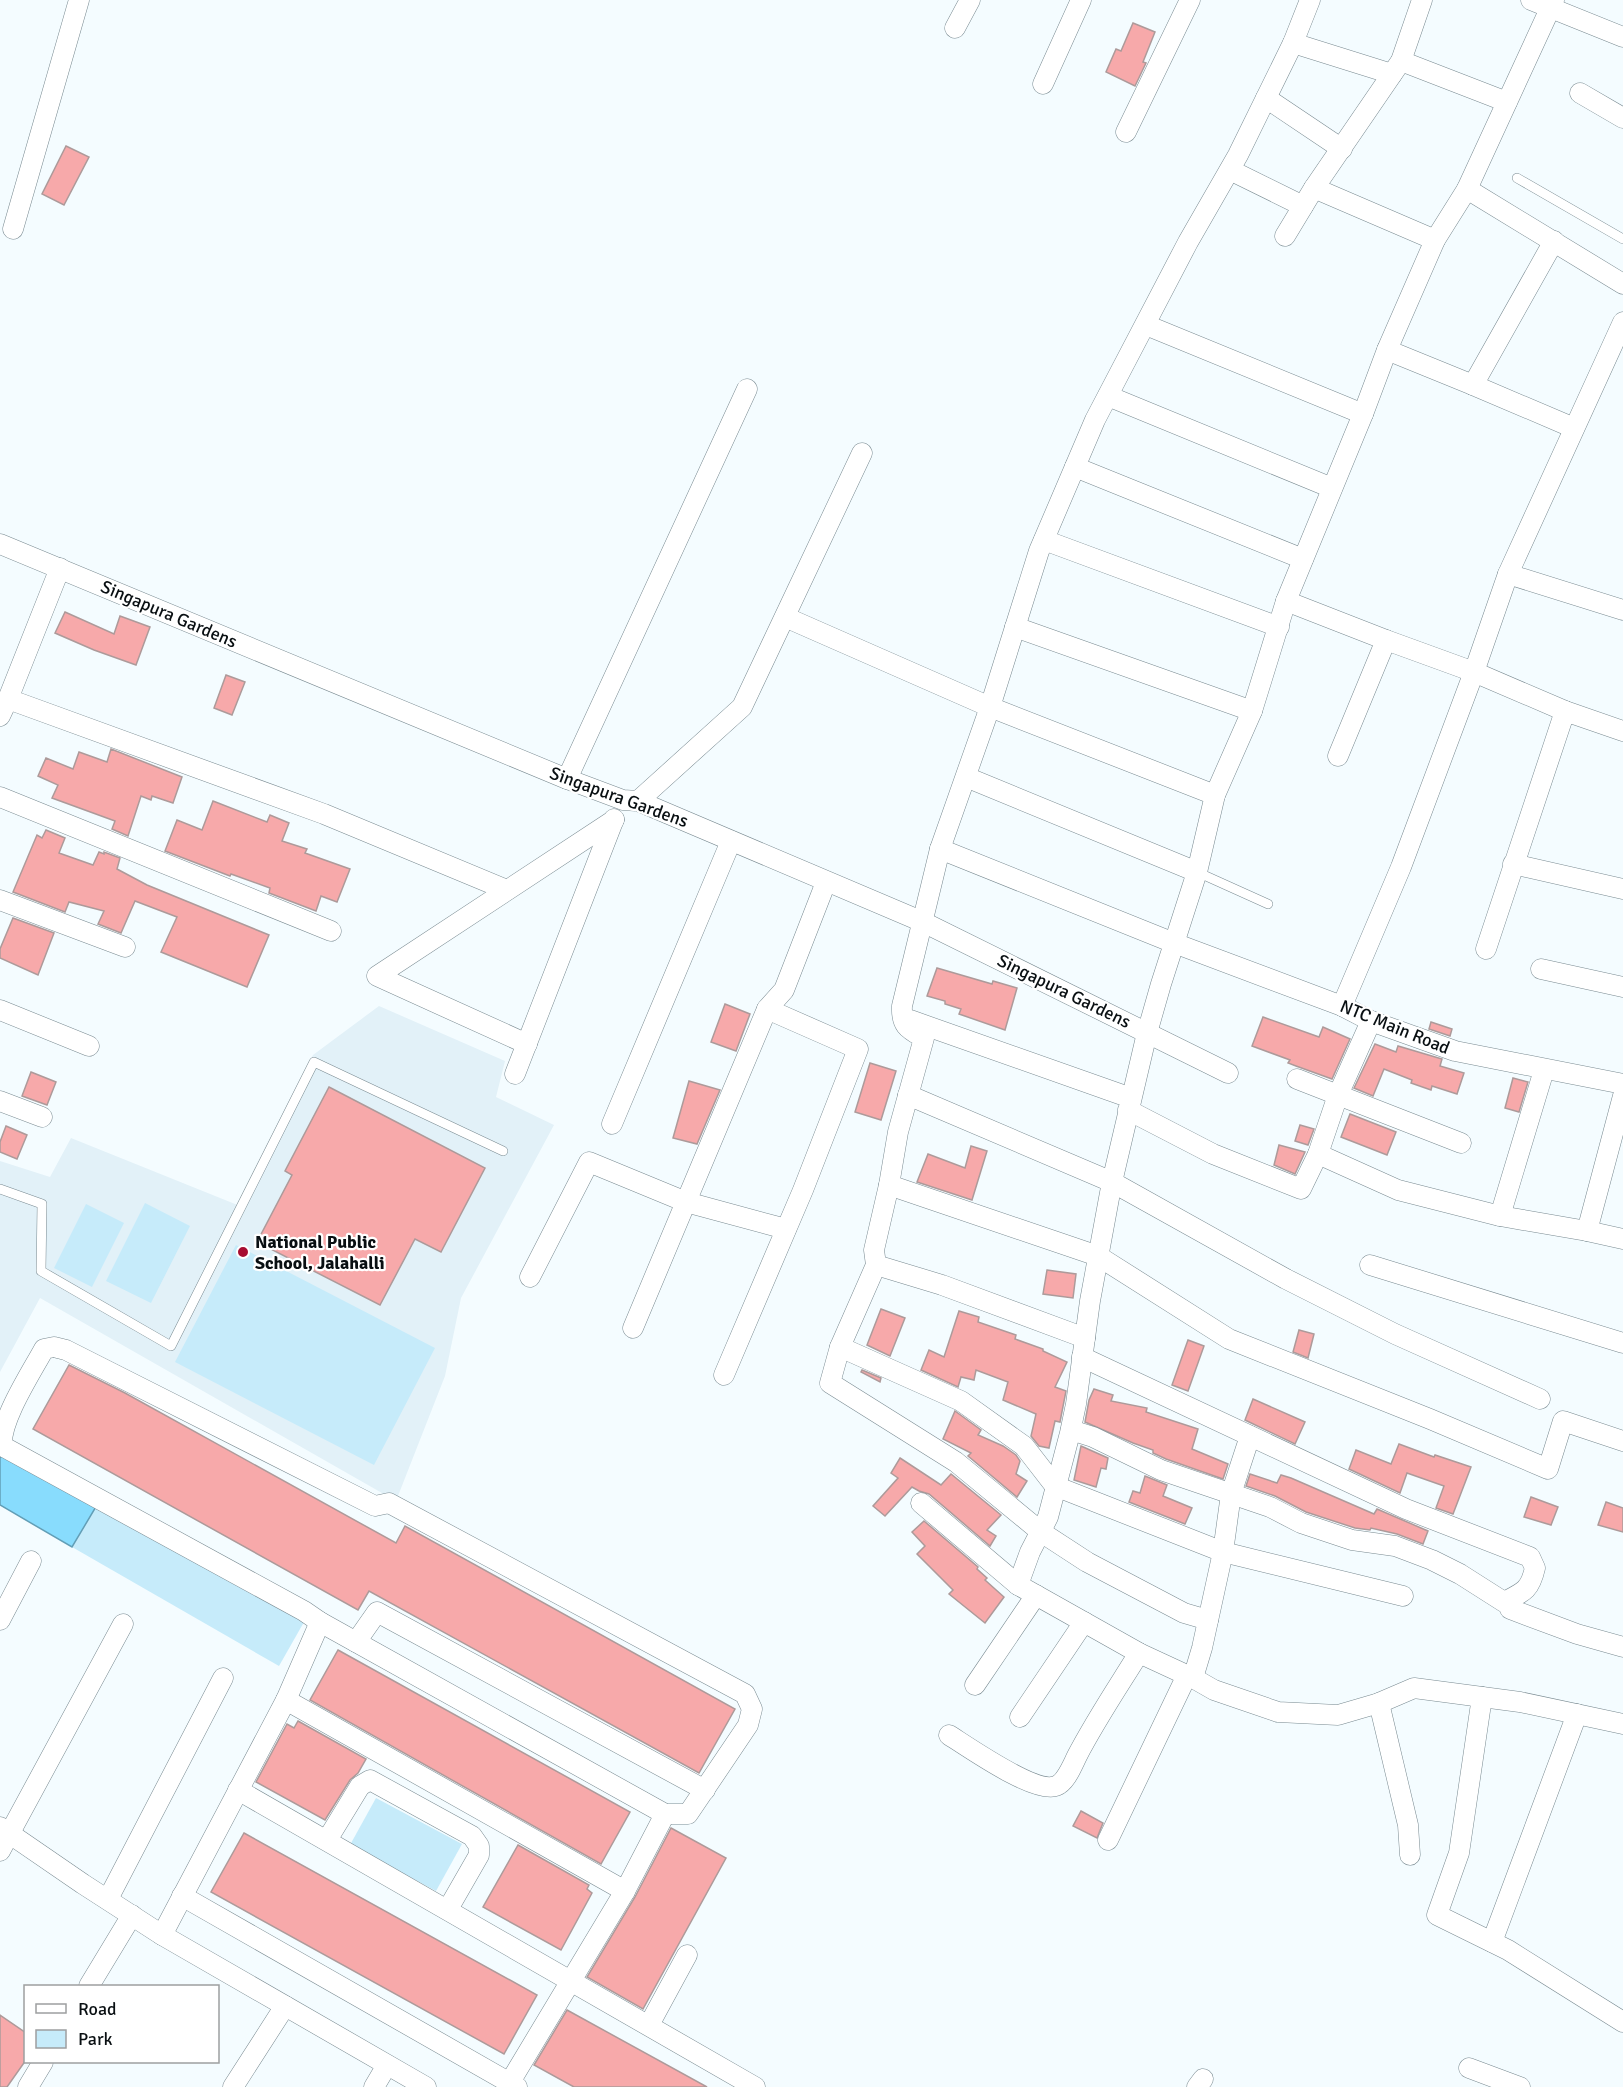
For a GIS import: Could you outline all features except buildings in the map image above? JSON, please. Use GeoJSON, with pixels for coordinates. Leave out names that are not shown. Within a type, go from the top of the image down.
{"type":"FeatureCollection","features":[{"type":"Feature","properties":{"kind":"street"},"geometry":{"type":"LineString","coordinates":[[13,229],[79,0]]}},
{"type":"Feature","properties":{"kind":"street"},"geometry":{"type":"LineString","coordinates":[[955,28],[970,0]]}},
{"type":"Feature","properties":{"kind":"street"},"geometry":{"type":"LineString","coordinates":[[1043,84],[1081,0]]}},
{"type":"Feature","properties":{"kind":"street"},"geometry":{"type":"LineString","coordinates":[[1126,132],[1190,0]]}},
{"type":"Feature","properties":{"kind":"street"},"geometry":{"type":"LineString","coordinates":[[1208,1620],[1184,1612],[1136,1589],[1087,1562],[1041,1532],[956,1462],[830,1383],[840,1347],[876,1265],[874,1250],[898,1132],[924,1038],[907,1028],[902,1017],[902,1006],[940,849],[990,707],[1044,540],[1095,420],[1188,242],[1230,170],[1293,43],[1310,0]]}},
{"type":"Feature","properties":{"kind":"street"},"geometry":{"type":"LineString","coordinates":[[1285,236],[1314,188],[1397,67],[1422,0]]}},
{"type":"Feature","properties":{"kind":"street"},"geometry":{"type":"LineString","coordinates":[[1531,0],[1552,3],[1623,37]]}},
{"type":"Feature","properties":{"kind":"street"},"geometry":{"type":"LineString","coordinates":[[1018,1585],[1030,1552],[1048,1517],[1054,1486],[1071,1430],[1112,1182],[1147,1033],[1197,872],[1215,795],[1252,711],[1286,601],[1387,350],[1435,240],[1467,189],[1552,3]]}},
{"type":"Feature","properties":{"kind":"street"},"geometry":{"type":"LineString","coordinates":[[1293,43],[1397,67],[1508,102]]}},
{"type":"Feature","properties":{"kind":"street"},"geometry":{"type":"LineString","coordinates":[[1580,93],[1623,118]]}},
{"type":"Feature","properties":{"kind":"street"},"geometry":{"type":"LineString","coordinates":[[1266,98],[1342,148]]}},
{"type":"Feature","properties":{"kind":"street"},"geometry":{"type":"LineString","coordinates":[[1230,170],[1303,206]]}},
{"type":"Feature","properties":{"kind":"street"},"geometry":{"type":"LineString","coordinates":[[1314,188],[1435,240]]}},
{"type":"Feature","properties":{"kind":"street"},"geometry":{"type":"LineString","coordinates":[[1467,189],[1623,284]]}},
{"type":"Feature","properties":{"kind":"street"},"geometry":{"type":"LineString","coordinates":[[1473,385],[1554,242]]}},
{"type":"Feature","properties":{"kind":"street"},"geometry":{"type":"LineString","coordinates":[[1342,1006],[1397,877],[1508,574],[1623,322]]}},
{"type":"Feature","properties":{"kind":"street"},"geometry":{"type":"LineString","coordinates":[[1146,325],[1363,414]]}},
{"type":"Feature","properties":{"kind":"street"},"geometry":{"type":"LineString","coordinates":[[1387,350],[1574,428]]}},
{"type":"Feature","properties":{"kind":"street"},"geometry":{"type":"LineString","coordinates":[[567,779],[747,388]]}},
{"type":"Feature","properties":{"kind":"street"},"geometry":{"type":"LineString","coordinates":[[1108,396],[1332,488]]}},
{"type":"Feature","properties":{"kind":"street"},"geometry":{"type":"LineString","coordinates":[[527,1044],[377,976],[614,820],[631,801],[742,707],[862,453]]}},
{"type":"Feature","properties":{"kind":"street"},"geometry":{"type":"LineString","coordinates":[[1075,467],[1303,559]]}},
{"type":"Feature","properties":{"kind":"street"},"geometry":{"type":"LineString","coordinates":[[1044,540],[1279,627]]}},
{"type":"Feature","properties":{"kind":"street","name":"Singapura Gardens"},"geometry":{"type":"LineString","coordinates":[[0,544],[567,779],[631,801],[732,841],[923,922],[1228,1073]]}},
{"type":"Feature","properties":{"kind":"street"},"geometry":{"type":"LineString","coordinates":[[60,568],[4,708],[324,814],[507,890]]}},
{"type":"Feature","properties":{"kind":"street"},"geometry":{"type":"LineString","coordinates":[[1508,574],[1623,610]]}},
{"type":"Feature","properties":{"kind":"street"},"geometry":{"type":"LineString","coordinates":[[1286,601],[1474,672],[1565,711],[1623,730]]}},
{"type":"Feature","properties":{"kind":"street"},"geometry":{"type":"LineString","coordinates":[[785,617],[990,707],[1215,795]]}},
{"type":"Feature","properties":{"kind":"street"},"geometry":{"type":"LineString","coordinates":[[1015,627],[1252,711]]}},
{"type":"Feature","properties":{"kind":"street"},"geometry":{"type":"LineString","coordinates":[[1338,756],[1386,640]]}},
{"type":"Feature","properties":{"kind":"street"},"geometry":{"type":"LineString","coordinates":[[1486,949],[1565,711]]}},
{"type":"Feature","properties":{"kind":"street"},"geometry":{"type":"LineString","coordinates":[[966,777],[1197,872]]}},
{"type":"Feature","properties":{"kind":"street"},"geometry":{"type":"LineString","coordinates":[[0,797],[331,931]]}},
{"type":"Feature","properties":{"kind":"street"},"geometry":{"type":"LineString","coordinates":[[515,1074],[614,820]]}},
{"type":"Feature","properties":{"kind":"street"},"geometry":{"type":"LineString","coordinates":[[612,1124],[732,841]]}},
{"type":"Feature","properties":{"kind":"street","name":"NTC Main Road"},"geometry":{"type":"LineString","coordinates":[[940,849],[1174,943],[1342,1006],[1371,1021],[1455,1051],[1623,1084]]}},
{"type":"Feature","properties":{"kind":"street"},"geometry":{"type":"LineString","coordinates":[[1513,864],[1623,889]]}},
{"type":"Feature","properties":{"kind":"street"},"geometry":{"type":"LineString","coordinates":[[633,1328],[767,1009],[784,990],[826,882]]}},
{"type":"Feature","properties":{"kind":"street"},"geometry":{"type":"LineString","coordinates":[[0,900],[125,947]]}},
{"type":"Feature","properties":{"kind":"street"},"geometry":{"type":"LineString","coordinates":[[1541,969],[1623,987]]}},
{"type":"Feature","properties":{"kind":"street"},"geometry":{"type":"LineString","coordinates":[[724,1375],[858,1049],[767,1009]]}},
{"type":"Feature","properties":{"kind":"street"},"geometry":{"type":"LineString","coordinates":[[0,1010],[89,1046]]}},
{"type":"Feature","properties":{"kind":"street"},"geometry":{"type":"LineString","coordinates":[[902,1017],[1130,1104],[1213,1154],[1300,1189],[1318,1154],[1338,1095],[1371,1021]]}},
{"type":"Feature","properties":{"kind":"street"},"geometry":{"type":"LineString","coordinates":[[1500,1216],[1544,1070]]}},
{"type":"Feature","properties":{"kind":"street"},"geometry":{"type":"LineString","coordinates":[[1297,1079],[1461,1143]]}},
{"type":"Feature","properties":{"kind":"street"},"geometry":{"type":"LineString","coordinates":[[908,1095],[1112,1182],[1286,1279],[1366,1319],[1540,1399]]}},
{"type":"Feature","properties":{"kind":"street"},"geometry":{"type":"LineString","coordinates":[[1587,1232],[1623,1096]]}},
{"type":"Feature","properties":{"kind":"street"},"geometry":{"type":"LineString","coordinates":[[0,1101],[42,1118]]}},
{"type":"Feature","properties":{"kind":"street"},"geometry":{"type":"LineString","coordinates":[[1318,1154],[1398,1190],[1500,1216],[1623,1239]]}},
{"type":"Feature","properties":{"kind":"street"},"geometry":{"type":"LineString","coordinates":[[530,1277],[589,1162],[686,1203],[786,1228]]}},
{"type":"Feature","properties":{"kind":"street"},"geometry":{"type":"LineString","coordinates":[[889,1185],[1098,1256],[1229,1339],[1548,1469],[1563,1421],[1623,1441]]}},
{"type":"Feature","properties":{"kind":"street"},"geometry":{"type":"LineString","coordinates":[[876,1265],[942,1285],[1084,1347],[1250,1436],[1406,1509],[1530,1557],[1535,1568],[1532,1583],[1519,1594],[1504,1602],[1460,1574],[1432,1560],[1395,1546],[1352,1540],[1301,1523],[1270,1507],[1161,1470],[1093,1437],[1071,1430]]}},
{"type":"Feature","properties":{"kind":"street"},"geometry":{"type":"LineString","coordinates":[[1370,1265],[1623,1343]]}},
{"type":"Feature","properties":{"kind":"street"},"geometry":{"type":"LineString","coordinates":[[54,1347],[66,1350],[375,1506],[389,1503],[745,1695],[752,1709],[748,1725],[688,1814],[665,1814],[356,1642],[293,1605],[2,1446],[7,1420],[44,1349],[54,1347]]}},
{"type":"Feature","properties":{"kind":"street"},"geometry":{"type":"LineString","coordinates":[[840,1347],[962,1401],[1024,1446],[1054,1486],[1223,1552],[1403,1596]]}},
{"type":"Feature","properties":{"kind":"street"},"geometry":{"type":"LineString","coordinates":[[1108,1840],[1190,1677],[1208,1620],[1223,1552],[1231,1494],[1250,1436]]}},
{"type":"Feature","properties":{"kind":"street"},"geometry":{"type":"LineString","coordinates":[[921,1503],[1018,1585],[1139,1653],[1214,1690],[1278,1712],[1338,1715],[1379,1703],[1414,1688],[1521,1702],[1623,1724]]}},
{"type":"Feature","properties":{"kind":"street"},"geometry":{"type":"LineString","coordinates":[[0,1620],[31,1561]]}},
{"type":"Feature","properties":{"kind":"street"},"geometry":{"type":"LineString","coordinates":[[975,1685],[1036,1595]]}},
{"type":"Feature","properties":{"kind":"street"},"geometry":{"type":"LineString","coordinates":[[1510,1609],[1577,1634],[1623,1647]]}},
{"type":"Feature","properties":{"kind":"street"},"geometry":{"type":"LineString","coordinates":[[356,1642],[377,1612],[705,1790]]}},
{"type":"Feature","properties":{"kind":"street"},"geometry":{"type":"LineString","coordinates":[[162,1935],[286,1700],[320,1622]]}},
{"type":"Feature","properties":{"kind":"street"},"geometry":{"type":"LineString","coordinates":[[1020,1717],[1084,1622]]}},
{"type":"Feature","properties":{"kind":"street"},"geometry":{"type":"LineString","coordinates":[[0,1851],[5,1830],[123,1624]]}},
{"type":"Feature","properties":{"kind":"street"},"geometry":{"type":"LineString","coordinates":[[949,1735],[997,1766],[1043,1787],[1057,1786],[1068,1775],[1087,1736],[1139,1653]]}},
{"type":"Feature","properties":{"kind":"street"},"geometry":{"type":"LineString","coordinates":[[108,1899],[223,1678]]}},
{"type":"Feature","properties":{"kind":"street"},"geometry":{"type":"LineString","coordinates":[[1482,1697],[1459,1852],[1437,1915],[1508,1950],[1621,2016]]}},
{"type":"Feature","properties":{"kind":"street"},"geometry":{"type":"LineString","coordinates":[[286,1700],[625,1891]]}},
{"type":"Feature","properties":{"kind":"street"},"geometry":{"type":"LineString","coordinates":[[1379,1703],[1408,1826],[1410,1855]]}},
{"type":"Feature","properties":{"kind":"street"},"geometry":{"type":"LineString","coordinates":[[1492,1942],[1577,1714]]}},
{"type":"Feature","properties":{"kind":"street"},"geometry":{"type":"LineString","coordinates":[[327,1840],[360,1786],[370,1780],[472,1836],[479,1846],[479,1855],[448,1910]]}},
{"type":"Feature","properties":{"kind":"street"},"geometry":{"type":"LineString","coordinates":[[238,1790],[755,2087]]}},
{"type":"Feature","properties":{"kind":"street"},"geometry":{"type":"LineString","coordinates":[[182,1896],[511,2086],[625,1891],[665,1814]]}},
{"type":"Feature","properties":{"kind":"street"},"geometry":{"type":"LineString","coordinates":[[5,1830],[162,1935],[426,2087]]}},
{"type":"Feature","properties":{"kind":"street"},"geometry":{"type":"LineString","coordinates":[[90,1985],[132,1915]]}},
{"type":"Feature","properties":{"kind":"street"},"geometry":{"type":"LineString","coordinates":[[649,2025],[687,1955]]}},
{"type":"Feature","properties":{"kind":"street"},"geometry":{"type":"LineString","coordinates":[[233,2087],[285,2006]]}},
{"type":"Feature","properties":{"kind":"street"},"geometry":{"type":"LineString","coordinates":[[28,2087],[42,2063]]}},
{"type":"Feature","properties":{"kind":"street"},"geometry":{"type":"LineString","coordinates":[[374,2087],[387,2065]]}},
{"type":"Feature","properties":{"kind":"street"},"geometry":{"type":"LineString","coordinates":[[1469,2068],[1520,2087]]}},
{"type":"Feature","properties":{"kind":"lane"},"geometry":{"type":"LineString","coordinates":[[1517,178],[1623,239]]}},
{"type":"Feature","properties":{"kind":"lane"},"geometry":{"type":"LineString","coordinates":[[1197,872],[1268,904]]}},
{"type":"Feature","properties":{"kind":"lane"},"geometry":{"type":"LineString","coordinates":[[0,1189],[42,1204],[41,1271],[171,1346],[314,1062],[503,1150]]}},
{"type":"Feature","properties":{"kind":"shaded area","name":"National Public School, Jalahalli"},"geometry":{"type":"Polygon","coordinates":[[[379,1006],[505,1061],[496,1097],[554,1125],[461,1298],[445,1376],[396,1501],[40,1298],[0,1372],[0,1161],[50,1177],[71,1138],[240,1206],[313,1055],[379,1006]]]}},
{"type":"Feature","properties":{"kind":"green space"},"geometry":{"type":"Polygon","coordinates":[[[145,1203],[190,1226],[151,1303],[106,1281],[145,1203]]]}},
{"type":"Feature","properties":{"kind":"green space"},"geometry":{"type":"Polygon","coordinates":[[[86,1204],[124,1223],[92,1287],[54,1268],[86,1204]]]}},
{"type":"Feature","properties":{"kind":"green space"},"geometry":{"type":"Polygon","coordinates":[[[236,1245],[435,1348],[374,1465],[175,1362],[236,1245]]]}},
{"type":"Feature","properties":{"kind":"green space"},"geometry":{"type":"Polygon","coordinates":[[[97,1505],[304,1622],[279,1666],[72,1547],[97,1505]]]}},
{"type":"Feature","properties":{"kind":"green space"},"geometry":{"type":"Polygon","coordinates":[[[376,1798],[462,1844],[436,1891],[350,1845],[376,1798]]]}},
{"type":"Feature","properties":{"kind":"water"},"geometry":{"type":"Polygon","coordinates":[[[4,1451],[97,1505],[72,1547],[0,1505],[0,1458],[4,1451]]]}},
{"type":"Feature","properties":{"kind":"place","name":"National Public School, Jalahalli"},"geometry":{"type":"Point","coordinates":[243,1252]}}]}
